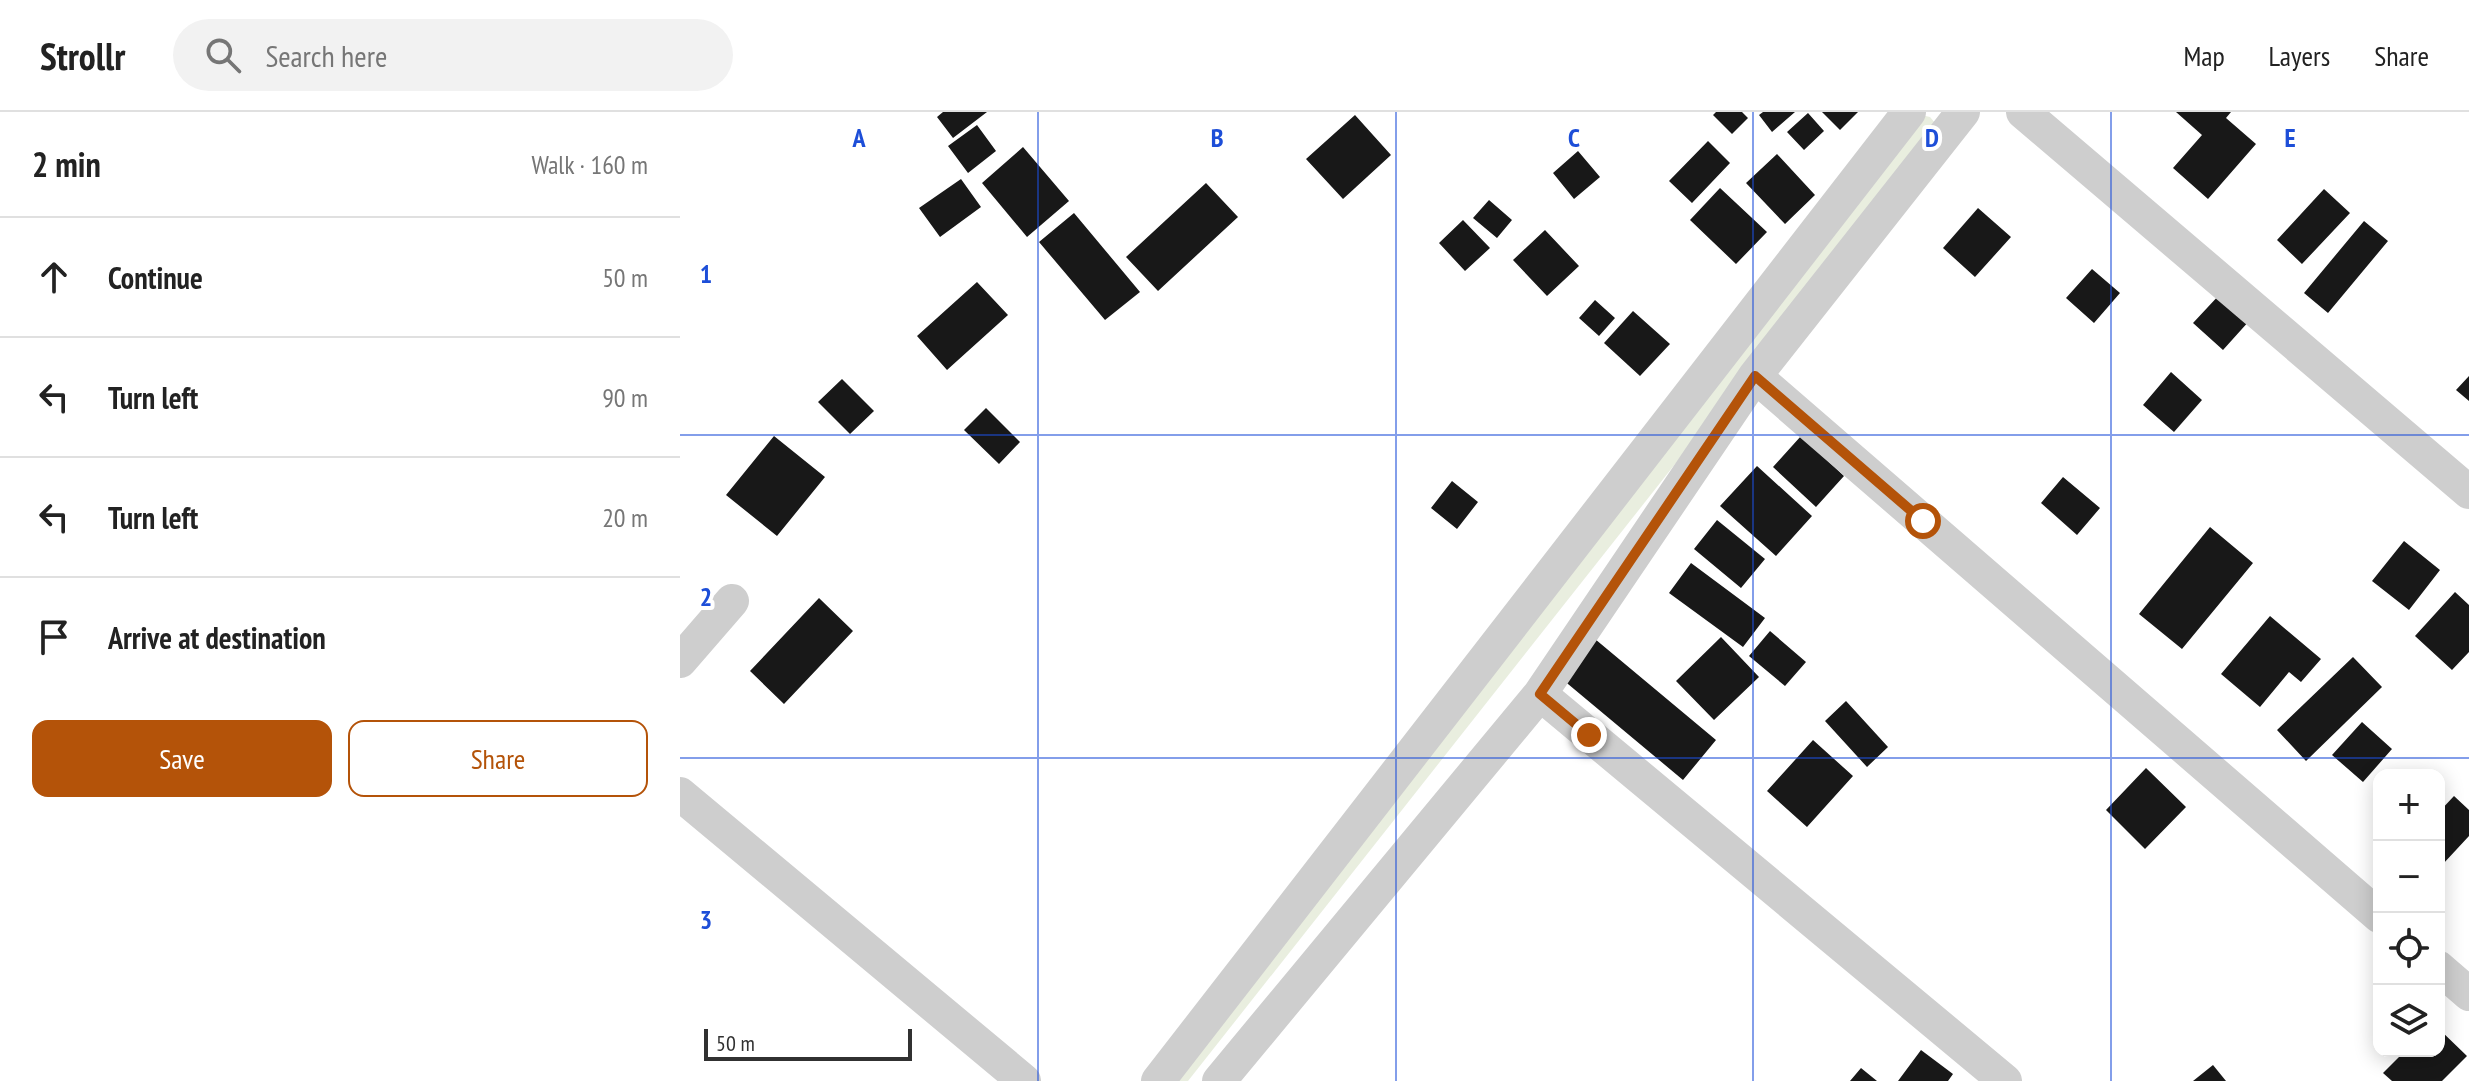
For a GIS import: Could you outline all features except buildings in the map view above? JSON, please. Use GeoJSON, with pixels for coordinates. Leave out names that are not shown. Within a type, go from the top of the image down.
{"type":"FeatureCollection","features":[{"type":"Feature","properties":{"kind":"street"},"geometry":{"type":"LineString","coordinates":[[1158,1081],[1909,112]]}},
{"type":"Feature","properties":{"kind":"street"},"geometry":{"type":"LineString","coordinates":[[1219,1081],[1540,694],[1755,376],[1963,112]]}},
{"type":"Feature","properties":{"kind":"street"},"geometry":{"type":"LineString","coordinates":[[2023,112],[2469,492]]}},
{"type":"Feature","properties":{"kind":"street"},"geometry":{"type":"LineString","coordinates":[[1755,376],[2376,913]]}},
{"type":"Feature","properties":{"kind":"street"},"geometry":{"type":"LineString","coordinates":[[680,661],[732,601]]}},
{"type":"Feature","properties":{"kind":"street"},"geometry":{"type":"LineString","coordinates":[[1540,694],[2005,1081]]}},
{"type":"Feature","properties":{"kind":"street"},"geometry":{"type":"LineString","coordinates":[[680,794],[1024,1081]]}},
{"type":"Feature","properties":{"kind":"street"},"geometry":{"type":"LineString","coordinates":[[2445,973],[2469,994]]}},
{"type":"Feature","properties":{"kind":"shaded area"},"geometry":{"type":"Polygon","coordinates":[[[1921,115],[1930,117],[1936,124],[1934,136],[1188,1081],[1156,1081],[1921,115]]]}},
{"type":"Feature","properties":{"kind":"route"},"geometry":{"type":"LineString","coordinates":[[1589,735],[1540,694],[1755,376],[1923,521]]}}]}
